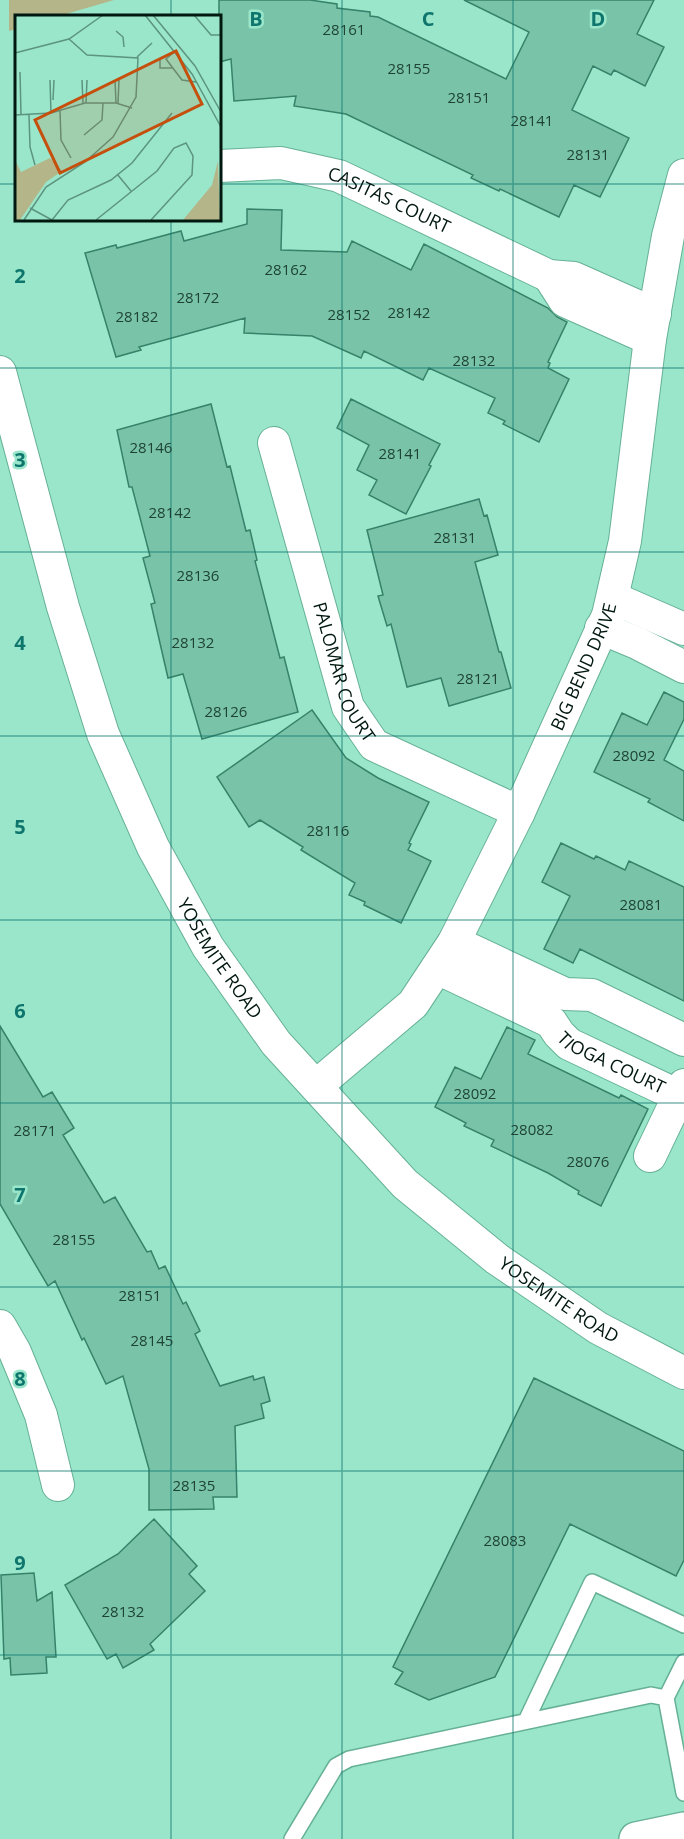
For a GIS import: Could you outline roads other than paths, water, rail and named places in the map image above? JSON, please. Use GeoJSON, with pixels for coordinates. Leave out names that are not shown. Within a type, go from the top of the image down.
{"type":"FeatureCollection","features":[{"type":"Feature","properties":{"kind":"main road"},"geometry":{"type":"LineString","coordinates":[[636,1839],[684,1829]]}},
{"type":"Feature","properties":{"kind":"street","name":"CASITAS COURT"},"geometry":{"type":"LineString","coordinates":[[220,165],[280,163],[339,176],[549,276],[565,301],[653,327]]}},
{"type":"Feature","properties":{"kind":"street","name":"BIG BEND DRIVE"},"geometry":{"type":"LineString","coordinates":[[316,1086],[412,1004],[454,942],[519,812],[608,615],[625,541],[653,327],[678,225],[684,175]]}},
{"type":"Feature","properties":{"kind":"street","name":"YOSEMITE ROAD"},"geometry":{"type":"LineString","coordinates":[[0,372],[63,607],[103,734],[153,847],[208,947],[276,1043],[405,1184],[497,1259],[598,1328],[684,1373]]}},
{"type":"Feature","properties":{"kind":"street","name":"PALOMAR COURT"},"geometry":{"type":"LineString","coordinates":[[274,443],[348,707],[374,745],[519,812]]}},
{"type":"Feature","properties":{"kind":"street"},"geometry":{"type":"LineString","coordinates":[[613,598],[684,629]]}},
{"type":"Feature","properties":{"kind":"street"},"geometry":{"type":"LineString","coordinates":[[601,628],[684,667]]}},
{"type":"Feature","properties":{"kind":"street"},"geometry":{"type":"LineString","coordinates":[[454,942],[565,994],[592,995],[684,1040]]}},
{"type":"Feature","properties":{"kind":"street","name":"TIOGA COURT"},"geometry":{"type":"LineString","coordinates":[[437,968],[551,1022],[569,1044],[681,1090],[650,1156]]}},
{"type":"Feature","properties":{"kind":"street","name":"TIOGA COURT"},"geometry":{"type":"LineString","coordinates":[[551,1022],[565,994]]}},
{"type":"Feature","properties":{"kind":"street"},"geometry":{"type":"LineString","coordinates":[[0,1326],[15,1352],[41,1415],[58,1485]]}},
{"type":"Feature","properties":{"kind":"lane"},"geometry":{"type":"LineString","coordinates":[[526,1721],[592,1582],[684,1625]]}},
{"type":"Feature","properties":{"kind":"lane"},"geometry":{"type":"LineString","coordinates":[[684,1662],[666,1698],[684,1793]]}},
{"type":"Feature","properties":{"kind":"lane"},"geometry":{"type":"LineString","coordinates":[[292,1839],[336,1766],[350,1759],[651,1695],[666,1698]]}}]}
